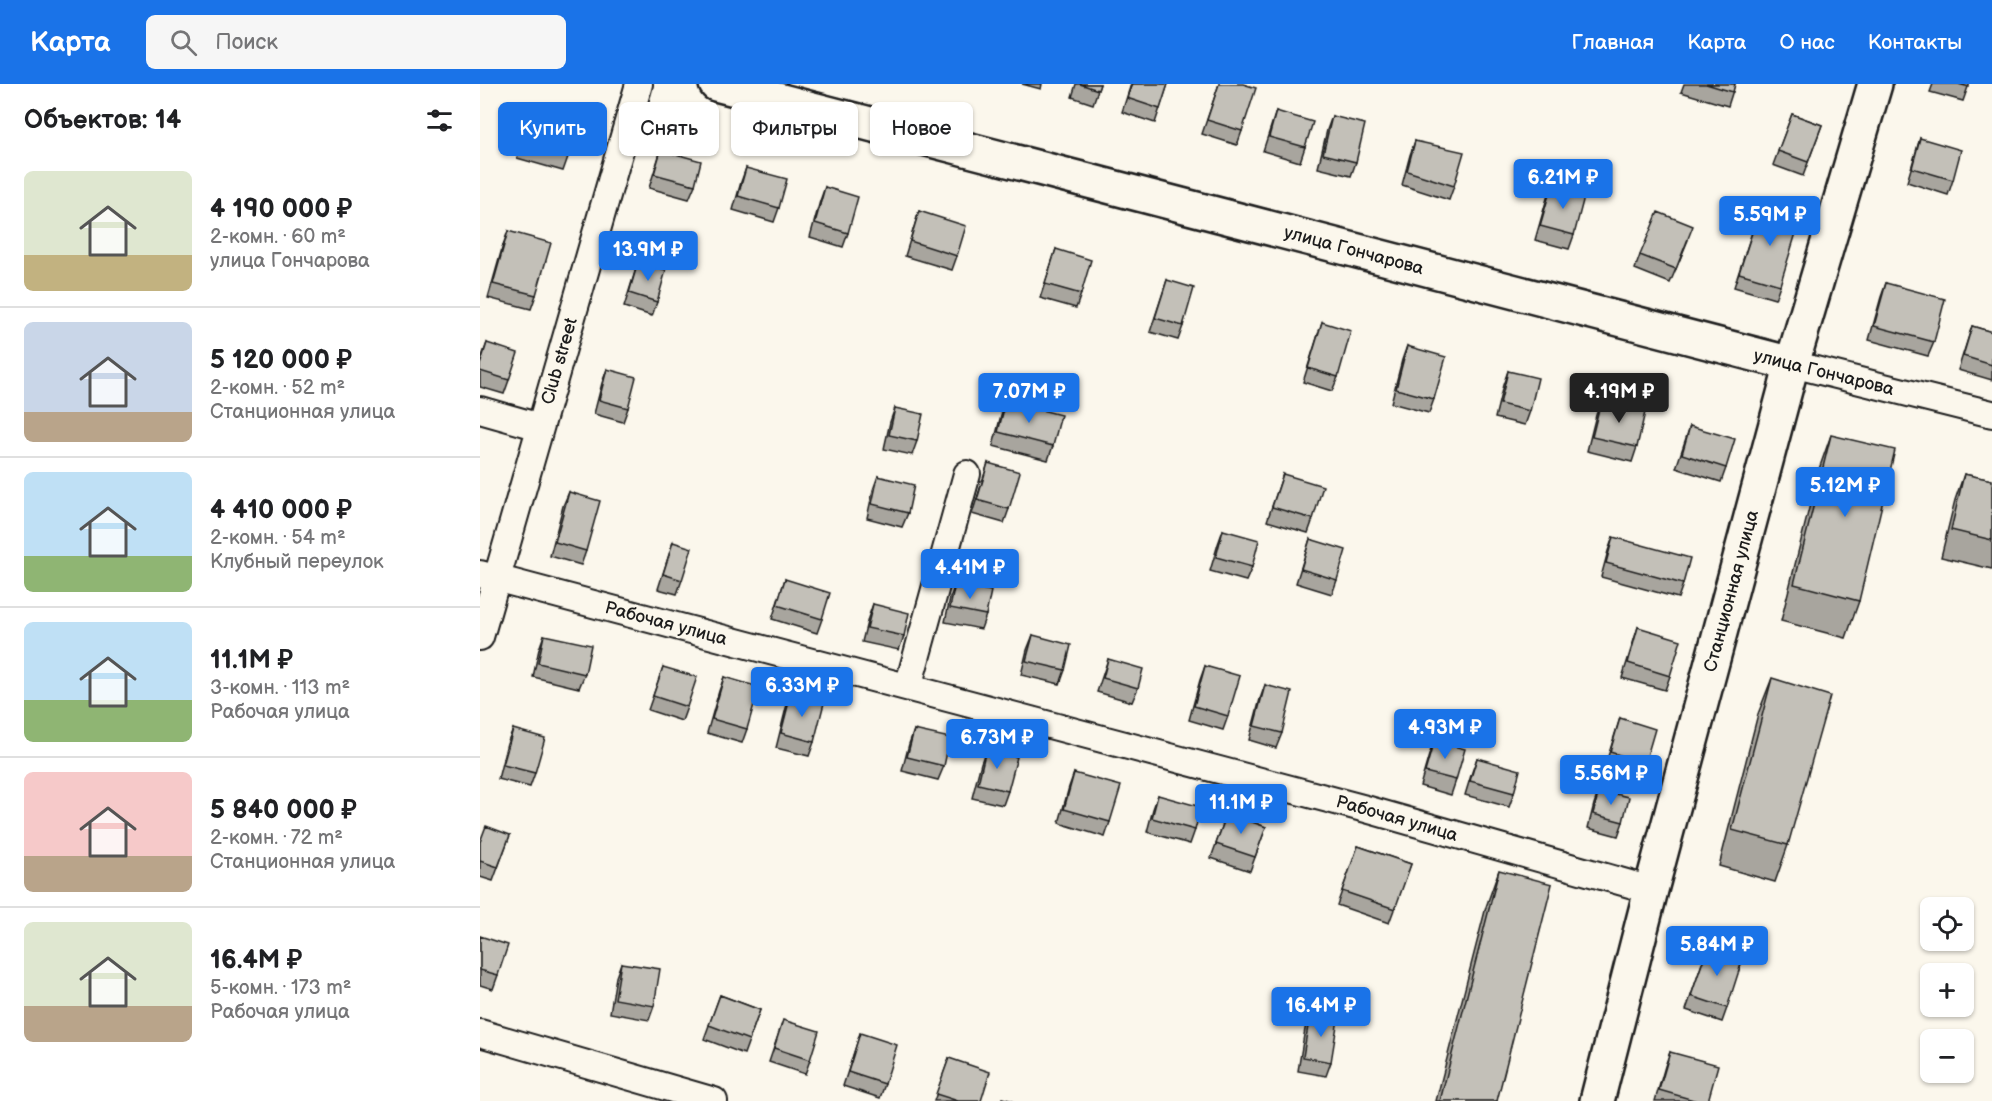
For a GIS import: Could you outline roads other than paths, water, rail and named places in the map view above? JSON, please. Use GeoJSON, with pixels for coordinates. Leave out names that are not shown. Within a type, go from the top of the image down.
{"type":"FeatureCollection","features":[{"type":"Feature","properties":{"kind":"street","name":"Club street"},"geometry":{"type":"LineString","coordinates":[[480,637],[488,576],[540,427],[639,84]]}},
{"type":"Feature","properties":{"kind":"street","name":"улица Гончарова"},"geometry":{"type":"LineString","coordinates":[[716,84],[1992,414]]}},
{"type":"Feature","properties":{"kind":"street","name":"Станционная улица"},"geometry":{"type":"LineString","coordinates":[[1597,1101],[1792,364],[1872,85]]}},
{"type":"Feature","properties":{"kind":"street"},"geometry":{"type":"LineString","coordinates":[[480,411],[540,427]]}},
{"type":"Feature","properties":{"kind":"street"},"geometry":{"type":"LineString","coordinates":[[908,687],[967,474]]}},
{"type":"Feature","properties":{"kind":"street","name":"Рабочая улица"},"geometry":{"type":"LineString","coordinates":[[488,576],[1366,809],[1652,890]]}},
{"type":"Feature","properties":{"kind":"street"},"geometry":{"type":"LineString","coordinates":[[480,1033],[714,1101]]}}]}
